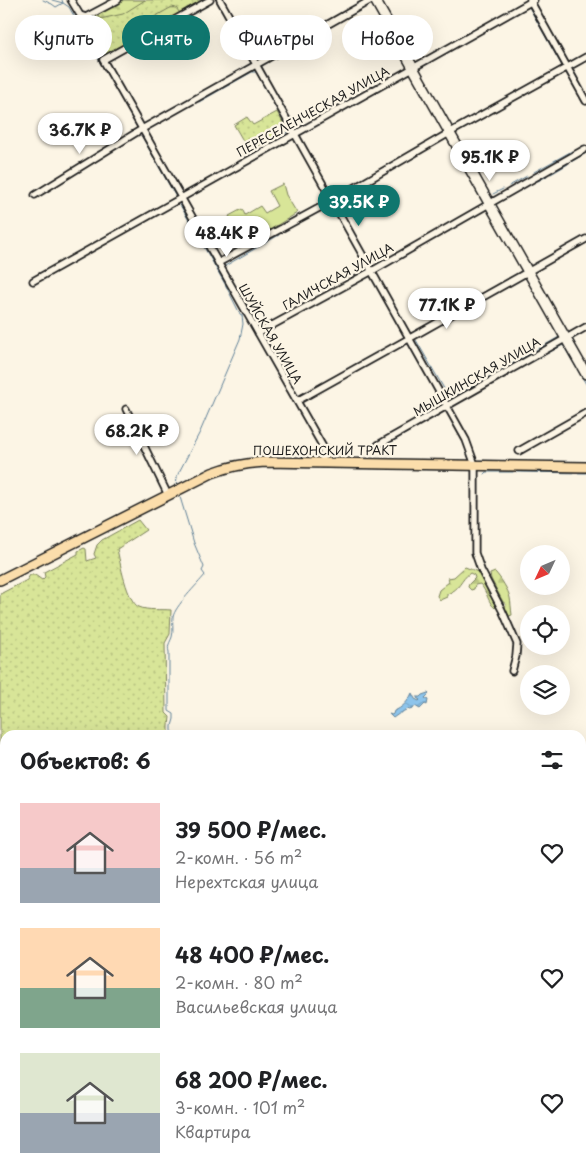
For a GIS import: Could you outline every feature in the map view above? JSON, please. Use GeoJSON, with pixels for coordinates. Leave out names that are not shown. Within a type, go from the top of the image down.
{"type":"FeatureCollection","features":[{"type":"Feature","properties":{"kind":"main road","name":"ПОШЕХОНСКИЙ ТРАКТ"},"geometry":{"type":"LineString","coordinates":[[0,580],[168,495],[224,468],[240,464],[265,462],[586,467]]}},
{"type":"Feature","properties":{"kind":"street"},"geometry":{"type":"LineString","coordinates":[[71,0],[78,12],[84,17],[118,0]]}},
{"type":"Feature","properties":{"kind":"street","name":"ШУЙСКАЯ УЛИЦА"},"geometry":{"type":"LineString","coordinates":[[210,0],[104,60],[140,130],[179,199],[218,263],[323,447],[323,464]]}},
{"type":"Feature","properties":{"kind":"street"},"geometry":{"type":"LineString","coordinates":[[220,0],[466,440],[475,465],[475,553],[481,570],[517,644],[512,671]]}},
{"type":"Feature","properties":{"kind":"street"},"geometry":{"type":"LineString","coordinates":[[35,195],[140,130],[371,0]]}},
{"type":"Feature","properties":{"kind":"street"},"geometry":{"type":"LineString","coordinates":[[375,0],[586,374]]}},
{"type":"Feature","properties":{"kind":"street"},"geometry":{"type":"LineString","coordinates":[[532,1],[586,101]]}},
{"type":"Feature","properties":{"kind":"street","name":"ПЕРЕСЕЛЕНЧЕСКАЯ УЛИЦА"},"geometry":{"type":"LineString","coordinates":[[33,281],[532,1]]}},
{"type":"Feature","properties":{"kind":"street"},"geometry":{"type":"LineString","coordinates":[[218,263],[332,201],[586,57]]}},
{"type":"Feature","properties":{"kind":"street","name":"ГАЛИЧСКАЯ УЛИЦА"},"geometry":{"type":"LineString","coordinates":[[258,333],[372,271],[584,149]]}},
{"type":"Feature","properties":{"kind":"street"},"geometry":{"type":"LineString","coordinates":[[296,401],[586,239]]}},
{"type":"Feature","properties":{"kind":"street","name":"МЫШКИНСКАЯ УЛИЦА"},"geometry":{"type":"LineString","coordinates":[[378,445],[586,327]]}},
{"type":"Feature","properties":{"kind":"street"},"geometry":{"type":"LineString","coordinates":[[126,409],[168,495]]}},
{"type":"Feature","properties":{"kind":"street"},"geometry":{"type":"LineString","coordinates":[[519,451],[586,413]]}},
{"type":"Feature","properties":{"kind":"green space"},"geometry":{"type":"Polygon","coordinates":[[[123,0],[203,0],[176,15],[122,15],[122,45],[112,51],[112,15],[97,15],[123,0]]]}},
{"type":"Feature","properties":{"kind":"green space"},"geometry":{"type":"Polygon","coordinates":[[[123,0],[145,0],[123,14],[112,16],[98,15],[123,0]]]}},
{"type":"Feature","properties":{"kind":"green space"},"geometry":{"type":"Polygon","coordinates":[[[172,7],[176,8],[180,13],[176,15],[158,15],[172,7]]]}},
{"type":"Feature","properties":{"kind":"green space"},"geometry":{"type":"Polygon","coordinates":[[[277,112],[287,130],[249,151],[234,125],[247,117],[253,125],[277,112]]]}},
{"type":"Feature","properties":{"kind":"green space"},"geometry":{"type":"Polygon","coordinates":[[[283,184],[286,195],[297,213],[244,244],[229,216],[242,209],[245,215],[260,206],[265,213],[277,206],[269,191],[283,184]]]}},
{"type":"Feature","properties":{"kind":"green space"},"geometry":{"type":"Polygon","coordinates":[[[138,520],[146,530],[117,549],[125,581],[135,604],[146,609],[171,610],[170,634],[165,643],[166,713],[170,717],[169,730],[0,730],[0,594],[27,580],[30,575],[35,575],[42,580],[45,577],[44,572],[78,554],[78,551],[84,548],[86,549],[87,561],[96,558],[94,554],[97,545],[102,540],[138,520]]]}},
{"type":"Feature","properties":{"kind":"green space"},"geometry":{"type":"Polygon","coordinates":[[[465,567],[478,572],[497,606],[495,608],[480,584],[475,585],[474,589],[471,590],[468,587],[475,578],[470,573],[455,590],[447,594],[447,597],[440,600],[437,596],[439,590],[449,582],[448,578],[454,577],[465,567]]]}},
{"type":"Feature","properties":{"kind":"green space"},"geometry":{"type":"Polygon","coordinates":[[[495,572],[508,592],[512,615],[509,616],[505,608],[506,604],[503,602],[491,579],[490,574],[495,572]]]}},
{"type":"Feature","properties":{"kind":"water"},"geometry":{"type":"Polygon","coordinates":[[[412,693],[415,699],[419,701],[417,697],[428,693],[425,698],[428,700],[427,705],[425,704],[420,709],[415,706],[413,709],[408,709],[393,718],[389,714],[392,715],[394,711],[400,708],[412,693]]]}},
{"type":"Feature","properties":{"kind":"waterway"},"geometry":{"type":"LineString","coordinates":[[43,0],[56,7],[63,3],[62,0]]}},
{"type":"Feature","properties":{"kind":"waterway"},"geometry":{"type":"LineString","coordinates":[[52,0],[69,7],[138,129]]}},
{"type":"Feature","properties":{"kind":"waterway"},"geometry":{"type":"LineString","coordinates":[[525,9],[529,7],[562,66]]}},
{"type":"Feature","properties":{"kind":"waterway"},"geometry":{"type":"LineString","coordinates":[[199,102],[252,72],[256,72],[289,131],[276,140]]}},
{"type":"Feature","properties":{"kind":"waterway"},"geometry":{"type":"LineString","coordinates":[[140,133],[177,199]]}},
{"type":"Feature","properties":{"kind":"waterway"},"geometry":{"type":"LineString","coordinates":[[534,172],[572,151]]}},
{"type":"Feature","properties":{"kind":"waterway"},"geometry":{"type":"LineString","coordinates":[[571,162],[586,153]]}},
{"type":"Feature","properties":{"kind":"waterway"},"geometry":{"type":"LineString","coordinates":[[551,174],[568,164]]}},
{"type":"Feature","properties":{"kind":"waterway"},"geometry":{"type":"LineString","coordinates":[[509,186],[527,176]]}},
{"type":"Feature","properties":{"kind":"waterway"},"geometry":{"type":"LineString","coordinates":[[538,181],[547,176]]}},
{"type":"Feature","properties":{"kind":"waterway"},"geometry":{"type":"LineString","coordinates":[[493,194],[503,189]]}},
{"type":"Feature","properties":{"kind":"waterway"},"geometry":{"type":"LineString","coordinates":[[176,487],[177,476],[200,432],[240,339],[243,324],[242,315],[179,203]]}},
{"type":"Feature","properties":{"kind":"waterway"},"geometry":{"type":"LineString","coordinates":[[234,284],[224,267],[279,235]]}},
{"type":"Feature","properties":{"kind":"waterway"},"geometry":{"type":"LineString","coordinates":[[416,340],[450,399],[559,337]]}},
{"type":"Feature","properties":{"kind":"waterway"},"geometry":{"type":"LineString","coordinates":[[515,371],[563,345],[586,384]]}},
{"type":"Feature","properties":{"kind":"waterway"},"geometry":{"type":"LineString","coordinates":[[383,447],[446,410]]}},
{"type":"Feature","properties":{"kind":"waterway"},"geometry":{"type":"LineString","coordinates":[[484,474],[486,472],[513,472]]}},
{"type":"Feature","properties":{"kind":"waterway"},"geometry":{"type":"LineString","coordinates":[[517,472],[586,473]]}},
{"type":"Feature","properties":{"kind":"waterway"},"geometry":{"type":"LineString","coordinates":[[172,730],[174,714],[169,711],[168,648],[173,635],[173,617],[182,602],[205,575],[202,571],[204,567],[194,543],[180,497]]}}]}
